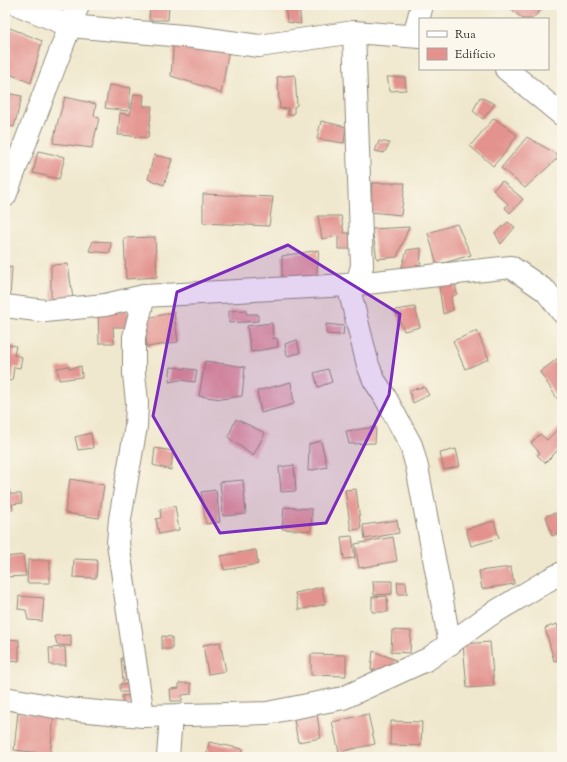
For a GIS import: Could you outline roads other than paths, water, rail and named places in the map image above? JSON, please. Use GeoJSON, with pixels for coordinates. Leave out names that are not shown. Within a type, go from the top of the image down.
{"type":"FeatureCollection","features":[{"type":"Feature","properties":{"kind":"street"},"geometry":{"type":"LineString","coordinates":[[19,5],[70,26],[259,46],[354,32],[417,36],[419,24]]}},
{"type":"Feature","properties":{"kind":"street"},"geometry":{"type":"LineString","coordinates":[[5,196],[78,5]]}},
{"type":"Feature","properties":{"kind":"street"},"geometry":{"type":"LineString","coordinates":[[420,18],[422,5]]}},
{"type":"Feature","properties":{"kind":"street"},"geometry":{"type":"LineString","coordinates":[[348,285],[358,280],[362,266],[354,32]]}},
{"type":"Feature","properties":{"kind":"street"},"geometry":{"type":"LineString","coordinates":[[507,70],[562,115]]}},
{"type":"Feature","properties":{"kind":"street"},"geometry":{"type":"LineString","coordinates":[[5,306],[45,311],[106,305],[144,296],[348,285],[511,267],[546,291],[562,312]]}},
{"type":"Feature","properties":{"kind":"street"},"geometry":{"type":"LineString","coordinates":[[348,285],[368,365],[374,380],[384,395],[411,445],[417,467],[450,644]]}},
{"type":"Feature","properties":{"kind":"street"},"geometry":{"type":"LineString","coordinates":[[143,716],[118,543],[120,519],[136,426],[137,402],[134,374],[134,337],[144,296]]}},
{"type":"Feature","properties":{"kind":"street"},"geometry":{"type":"LineString","coordinates":[[5,698],[66,709],[143,716],[172,716],[267,713],[343,698],[428,659],[490,615],[562,573]]}},
{"type":"Feature","properties":{"kind":"street"},"geometry":{"type":"LineString","coordinates":[[168,757],[172,716]]}}]}
